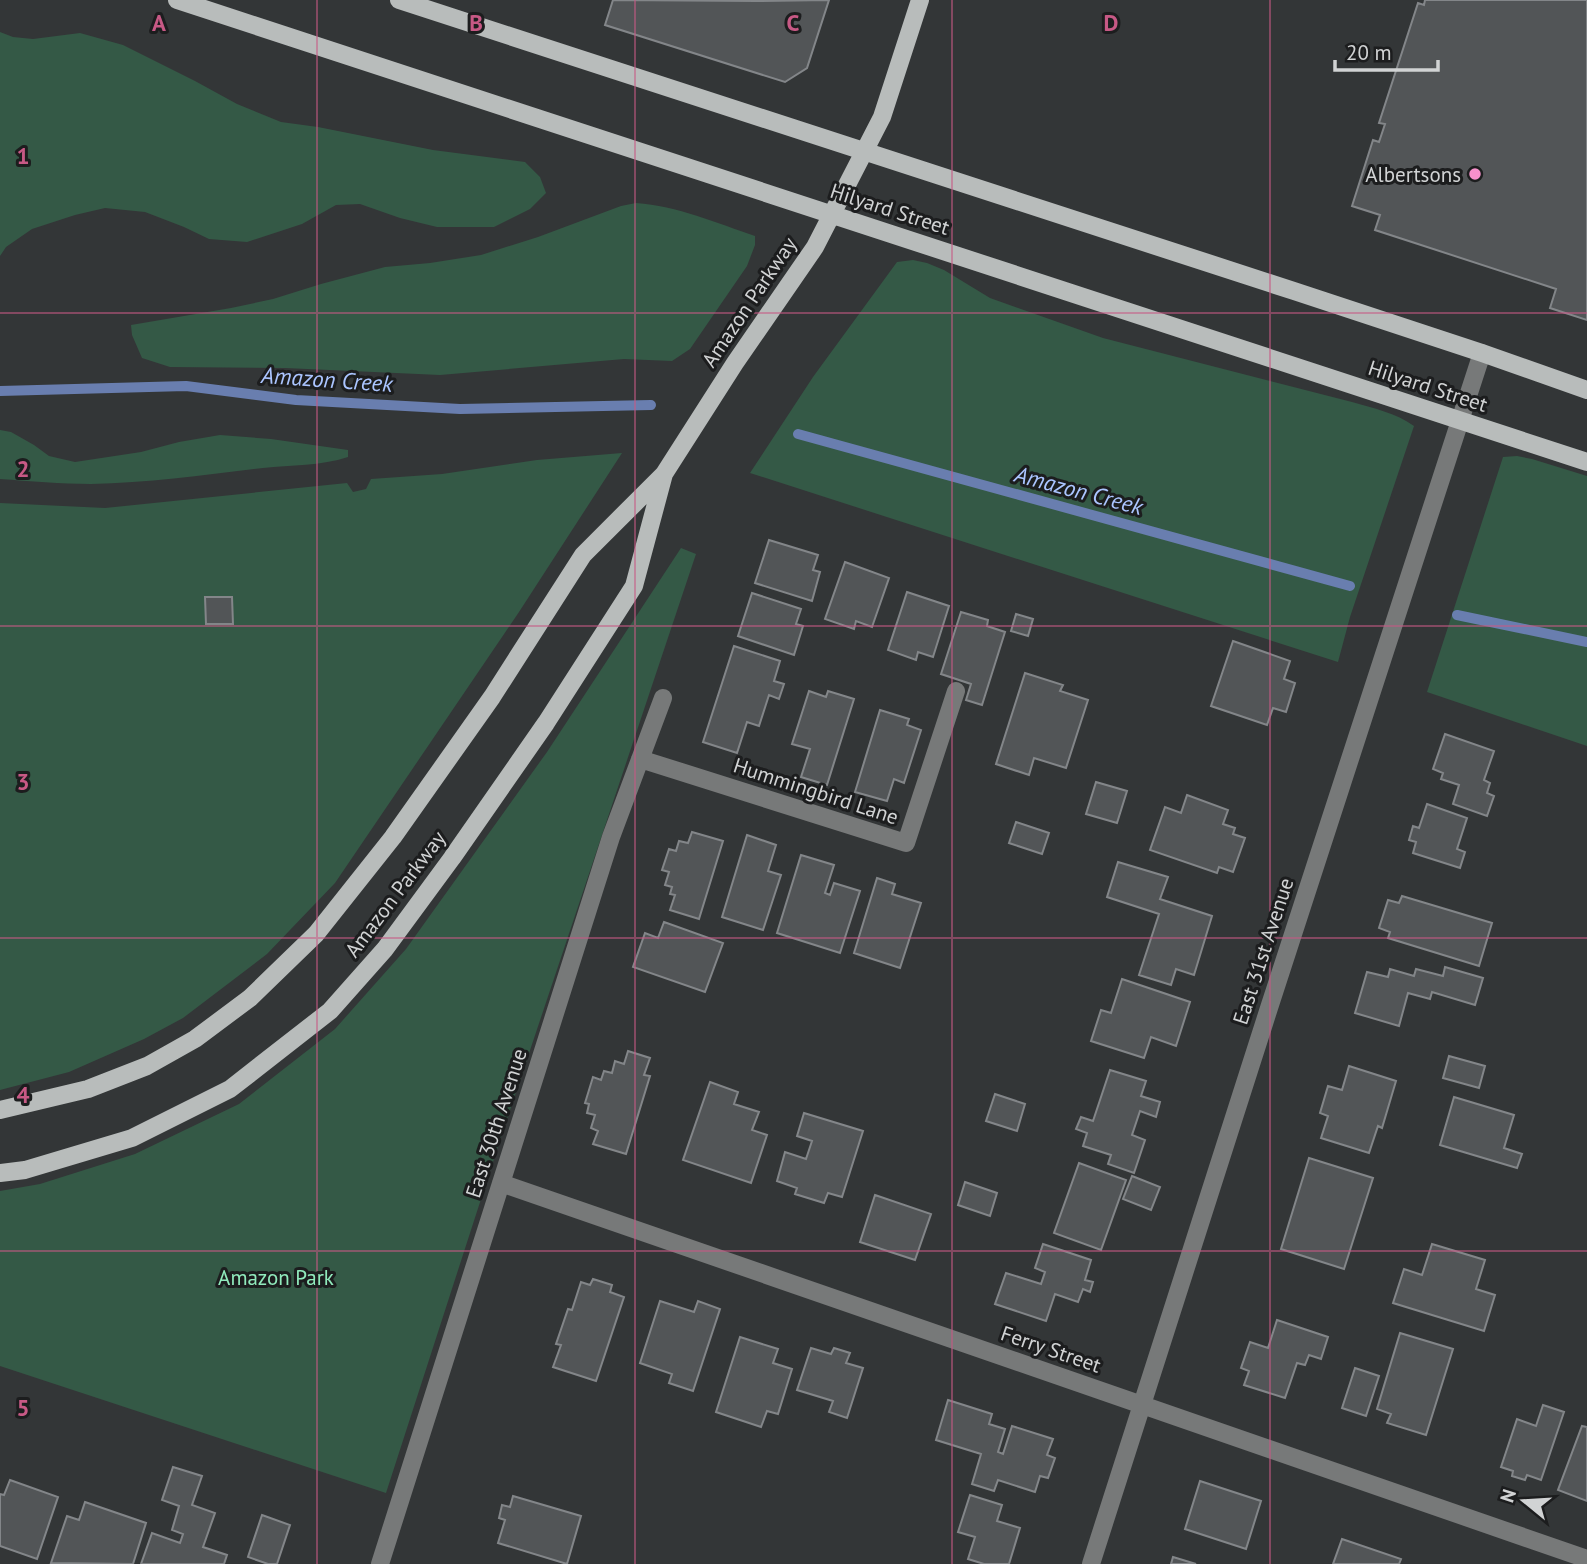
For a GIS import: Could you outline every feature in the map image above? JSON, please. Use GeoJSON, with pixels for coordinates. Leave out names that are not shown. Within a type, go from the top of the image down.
{"type":"FeatureCollection","features":[{"type":"Feature","properties":{"kind":"main road","name":"Hilyard Street"},"geometry":{"type":"LineString","coordinates":[[177,0],[1587,462]]}},
{"type":"Feature","properties":{"kind":"main road"},"geometry":{"type":"LineString","coordinates":[[399,0],[1482,353],[1587,390]]}},
{"type":"Feature","properties":{"kind":"main road"},"geometry":{"type":"LineString","coordinates":[[865,151],[882,117],[920,0]]}},
{"type":"Feature","properties":{"kind":"main road","name":"Amazon Parkway"},"geometry":{"type":"LineString","coordinates":[[0,1110],[88,1089],[148,1066],[195,1040],[250,998],[316,934],[393,837],[492,697],[583,555],[664,474],[735,363],[815,247],[865,151]]}},
{"type":"Feature","properties":{"kind":"main road","name":"Amazon Parkway"},"geometry":{"type":"LineString","coordinates":[[0,1173],[25,1170],[132,1138],[230,1089],[330,1011],[385,949],[452,858],[546,723],[634,586],[664,474]]}},
{"type":"Feature","properties":{"kind":"street","name":"East 31st Avenue"},"geometry":{"type":"LineString","coordinates":[[1091,1564],[1482,353]]}},
{"type":"Feature","properties":{"kind":"street","name":"Hummingbird Lane"},"geometry":{"type":"LineString","coordinates":[[640,759],[906,843],[956,691]]}},
{"type":"Feature","properties":{"kind":"street","name":"East 30th Avenue"},"geometry":{"type":"LineString","coordinates":[[380,1564],[611,837],[663,698]]}},
{"type":"Feature","properties":{"kind":"street","name":"Ferry Street"},"geometry":{"type":"LineString","coordinates":[[501,1183],[1587,1559]]}},
{"type":"Feature","properties":{"kind":"green space"},"geometry":{"type":"Polygon","coordinates":[[[0,32],[13,37],[33,39],[80,33],[123,45],[237,104],[281,122],[433,150],[525,162],[540,177],[546,193],[530,209],[494,227],[437,227],[360,204],[336,205],[302,224],[247,242],[209,239],[145,212],[105,208],[32,229],[6,247],[0,256],[0,32]]]}},
{"type":"Feature","properties":{"kind":"green space"},"geometry":{"type":"Polygon","coordinates":[[[636,203],[682,211],[755,236],[755,245],[747,266],[690,349],[672,361],[624,359],[440,375],[285,368],[170,367],[142,358],[132,335],[131,325],[273,299],[385,267],[481,255],[636,203]]]}},
{"type":"Feature","properties":{"kind":"green space"},"geometry":{"type":"Polygon","coordinates":[[[913,260],[944,270],[990,298],[1103,338],[1368,406],[1392,414],[1414,426],[1350,617],[1338,662],[750,473],[813,377],[897,262],[913,260]]]}},
{"type":"Feature","properties":{"kind":"green space"},"geometry":{"type":"Polygon","coordinates":[[[0,430],[11,432],[49,456],[75,462],[141,452],[220,435],[348,450],[348,457],[317,464],[134,482],[80,484],[0,479],[0,430]]]}},
{"type":"Feature","properties":{"kind":"green space"},"geometry":{"type":"Polygon","coordinates":[[[622,453],[519,612],[335,883],[267,954],[183,1018],[144,1039],[69,1072],[0,1090],[0,503],[105,508],[347,483],[353,492],[366,489],[371,479],[442,474],[537,460],[622,453]]]}},
{"type":"Feature","properties":{"kind":"green space"},"geometry":{"type":"Polygon","coordinates":[[[1517,456],[1587,476],[1587,746],[1427,692],[1503,457],[1517,456]]]}},
{"type":"Feature","properties":{"kind":"green space","name":"Amazon Park"},"geometry":{"type":"Polygon","coordinates":[[[681,548],[696,554],[503,1131],[386,1493],[0,1366],[0,1191],[40,1184],[135,1154],[239,1104],[335,1029],[406,949],[547,752],[681,548]]]}},
{"type":"Feature","properties":{"kind":"building"},"geometry":{"type":"Polygon","coordinates":[[[613,0],[829,0],[807,68],[785,82],[605,25],[613,0]]]}},
{"type":"Feature","properties":{"kind":"building","name":"Albertsons"},"geometry":{"type":"Polygon","coordinates":[[[1425,0],[1587,0],[1587,320],[1550,308],[1556,289],[1375,230],[1380,215],[1352,206],[1373,140],[1379,142],[1385,124],[1379,123],[1418,3],[1424,5],[1425,0]]]}},
{"type":"Feature","properties":{"kind":"building"},"geometry":{"type":"Polygon","coordinates":[[[769,540],[818,555],[813,570],[820,572],[812,601],[755,583],[769,540]]]}},
{"type":"Feature","properties":{"kind":"building"},"geometry":{"type":"Polygon","coordinates":[[[845,562],[889,578],[872,627],[856,621],[854,629],[825,619],[845,562]]]}},
{"type":"Feature","properties":{"kind":"building"},"geometry":{"type":"Polygon","coordinates":[[[907,592],[949,606],[933,657],[918,652],[916,660],[888,650],[907,592]]]}},
{"type":"Feature","properties":{"kind":"building"},"geometry":{"type":"Polygon","coordinates":[[[752,593],[801,609],[796,624],[803,626],[794,655],[738,636],[752,593]]]}},
{"type":"Feature","properties":{"kind":"building"},"geometry":{"type":"Polygon","coordinates":[[[205,597],[232,597],[233,624],[206,624],[205,597]]]}},
{"type":"Feature","properties":{"kind":"building"},"geometry":{"type":"Polygon","coordinates":[[[961,612],[988,620],[987,626],[1005,632],[982,705],[966,700],[971,684],[941,674],[961,612]]]}},
{"type":"Feature","properties":{"kind":"building"},"geometry":{"type":"Polygon","coordinates":[[[1016,614],[1033,619],[1028,636],[1011,631],[1016,614]]]}},
{"type":"Feature","properties":{"kind":"building"},"geometry":{"type":"Polygon","coordinates":[[[1233,641],[1290,661],[1284,679],[1295,683],[1286,712],[1273,708],[1267,725],[1211,706],[1233,641]]]}},
{"type":"Feature","properties":{"kind":"building"},"geometry":{"type":"Polygon","coordinates":[[[734,646],[780,661],[774,681],[784,684],[779,699],[769,695],[759,726],[747,722],[737,753],[703,742],[734,646]]]}},
{"type":"Feature","properties":{"kind":"building"},"geometry":{"type":"Polygon","coordinates":[[[1025,673],[1063,685],[1060,691],[1088,700],[1066,768],[1034,758],[1029,775],[996,764],[1025,673]]]}},
{"type":"Feature","properties":{"kind":"building"},"geometry":{"type":"Polygon","coordinates":[[[809,691],[826,697],[828,691],[854,699],[827,785],[801,777],[810,749],[792,744],[809,691]]]}},
{"type":"Feature","properties":{"kind":"building"},"geometry":{"type":"Polygon","coordinates":[[[880,710],[909,719],[907,725],[921,730],[904,783],[894,779],[887,801],[855,792],[880,710]]]}},
{"type":"Feature","properties":{"kind":"building"},"geometry":{"type":"Polygon","coordinates":[[[1445,734],[1494,751],[1484,780],[1490,783],[1487,793],[1494,796],[1487,816],[1453,804],[1459,785],[1441,779],[1443,773],[1433,769],[1445,734]]]}},
{"type":"Feature","properties":{"kind":"building"},"geometry":{"type":"Polygon","coordinates":[[[1096,782],[1127,791],[1117,823],[1086,814],[1096,782]]]}},
{"type":"Feature","properties":{"kind":"building"},"geometry":{"type":"Polygon","coordinates":[[[1187,795],[1228,810],[1223,824],[1235,828],[1233,834],[1245,838],[1233,872],[1219,867],[1217,873],[1150,850],[1165,807],[1181,813],[1187,795]]]}},
{"type":"Feature","properties":{"kind":"building"},"geometry":{"type":"Polygon","coordinates":[[[1427,804],[1467,818],[1457,849],[1465,852],[1460,868],[1413,853],[1416,842],[1409,840],[1413,826],[1419,828],[1427,804]]]}},
{"type":"Feature","properties":{"kind":"building"},"geometry":{"type":"Polygon","coordinates":[[[1016,822],[1049,833],[1042,854],[1009,843],[1016,822]]]}},
{"type":"Feature","properties":{"kind":"building"},"geometry":{"type":"Polygon","coordinates":[[[692,832],[723,841],[699,919],[670,910],[675,895],[670,894],[672,887],[665,885],[669,872],[662,870],[669,849],[676,851],[679,841],[688,843],[692,832]]]}},
{"type":"Feature","properties":{"kind":"building"},"geometry":{"type":"Polygon","coordinates":[[[747,835],[776,845],[768,871],[781,875],[763,930],[722,917],[747,835]]]}},
{"type":"Feature","properties":{"kind":"building"},"geometry":{"type":"Polygon","coordinates":[[[801,855],[834,865],[825,893],[830,895],[834,883],[860,891],[840,953],[777,933],[801,855]]]}},
{"type":"Feature","properties":{"kind":"building"},"geometry":{"type":"Polygon","coordinates":[[[1118,862],[1168,877],[1160,899],[1212,916],[1194,975],[1176,969],[1171,985],[1139,975],[1159,914],[1107,897],[1118,862]]]}},
{"type":"Feature","properties":{"kind":"building"},"geometry":{"type":"Polygon","coordinates":[[[877,878],[895,884],[892,894],[921,903],[900,968],[854,953],[877,878]]]}},
{"type":"Feature","properties":{"kind":"building"},"geometry":{"type":"Polygon","coordinates":[[[1402,896],[1492,923],[1479,966],[1388,938],[1390,932],[1379,928],[1388,900],[1399,903],[1402,896]]]}},
{"type":"Feature","properties":{"kind":"building"},"geometry":{"type":"Polygon","coordinates":[[[664,922],[723,943],[705,992],[633,967],[645,933],[658,938],[664,922]]]}},
{"type":"Feature","properties":{"kind":"building"},"geometry":{"type":"Polygon","coordinates":[[[1445,967],[1483,978],[1475,1005],[1432,992],[1430,999],[1408,993],[1399,1026],[1355,1013],[1367,972],[1388,977],[1390,969],[1414,976],[1416,969],[1443,976],[1445,967]]]}},
{"type":"Feature","properties":{"kind":"building"},"geometry":{"type":"Polygon","coordinates":[[[1122,979],[1190,1002],[1176,1046],[1151,1037],[1144,1058],[1091,1041],[1101,1010],[1111,1013],[1122,979]]]}},
{"type":"Feature","properties":{"kind":"building"},"geometry":{"type":"Polygon","coordinates":[[[628,1051],[650,1058],[644,1075],[650,1076],[626,1154],[593,1144],[598,1131],[591,1128],[595,1115],[587,1113],[589,1104],[585,1103],[593,1077],[601,1080],[604,1071],[612,1073],[615,1061],[624,1064],[628,1051]]]}},
{"type":"Feature","properties":{"kind":"building"},"geometry":{"type":"Polygon","coordinates":[[[1449,1056],[1485,1066],[1479,1088],[1443,1078],[1449,1056]]]}},
{"type":"Feature","properties":{"kind":"building"},"geometry":{"type":"Polygon","coordinates":[[[1349,1066],[1396,1081],[1382,1128],[1378,1126],[1369,1153],[1321,1138],[1328,1116],[1320,1113],[1328,1086],[1342,1090],[1349,1066]]]}},
{"type":"Feature","properties":{"kind":"building"},"geometry":{"type":"Polygon","coordinates":[[[1110,1070],[1146,1081],[1141,1096],[1160,1102],[1156,1117],[1140,1111],[1132,1135],[1145,1140],[1134,1173],[1108,1164],[1111,1155],[1083,1146],[1087,1133],[1076,1129],[1081,1117],[1093,1121],[1110,1070]]]}},
{"type":"Feature","properties":{"kind":"building"},"geometry":{"type":"Polygon","coordinates":[[[710,1082],[738,1092],[734,1104],[759,1112],[752,1130],[767,1135],[751,1183],[683,1160],[710,1082]]]}},
{"type":"Feature","properties":{"kind":"building"},"geometry":{"type":"Polygon","coordinates":[[[995,1094],[1025,1104],[1017,1131],[986,1121],[995,1094]]]}},
{"type":"Feature","properties":{"kind":"building"},"geometry":{"type":"Polygon","coordinates":[[[1454,1097],[1514,1115],[1504,1148],[1522,1154],[1517,1168],[1440,1145],[1454,1097]]]}},
{"type":"Feature","properties":{"kind":"building"},"geometry":{"type":"Polygon","coordinates":[[[804,1113],[863,1131],[842,1197],[828,1193],[824,1203],[795,1194],[797,1188],[777,1181],[785,1152],[806,1159],[812,1141],[797,1136],[804,1113]]]}},
{"type":"Feature","properties":{"kind":"building"},"geometry":{"type":"Polygon","coordinates":[[[1309,1158],[1373,1178],[1344,1269],[1281,1249],[1309,1158]]]}},
{"type":"Feature","properties":{"kind":"building"},"geometry":{"type":"Polygon","coordinates":[[[1079,1163],[1126,1180],[1101,1250],[1054,1233],[1079,1163]]]}},
{"type":"Feature","properties":{"kind":"building"},"geometry":{"type":"Polygon","coordinates":[[[1132,1176],[1160,1187],[1151,1210],[1123,1199],[1132,1176]]]}},
{"type":"Feature","properties":{"kind":"building"},"geometry":{"type":"Polygon","coordinates":[[[965,1182],[997,1193],[990,1216],[958,1205],[965,1182]]]}},
{"type":"Feature","properties":{"kind":"building"},"geometry":{"type":"Polygon","coordinates":[[[875,1195],[931,1214],[915,1260],[860,1242],[875,1195]]]}},
{"type":"Feature","properties":{"kind":"building"},"geometry":{"type":"Polygon","coordinates":[[[1043,1244],[1091,1260],[1085,1280],[1093,1282],[1090,1292],[1083,1289],[1078,1302],[1055,1294],[1046,1321],[995,1304],[1006,1273],[1041,1284],[1045,1272],[1035,1268],[1043,1244]]]}},
{"type":"Feature","properties":{"kind":"building"},"geometry":{"type":"Polygon","coordinates":[[[1432,1244],[1485,1260],[1476,1289],[1495,1295],[1484,1331],[1393,1303],[1404,1269],[1422,1275],[1432,1244]]]}},
{"type":"Feature","properties":{"kind":"building"},"geometry":{"type":"Polygon","coordinates":[[[593,1279],[612,1285],[610,1292],[624,1297],[596,1381],[553,1367],[561,1345],[556,1344],[568,1309],[572,1310],[581,1282],[590,1285],[593,1279]]]}},
{"type":"Feature","properties":{"kind":"building"},"geometry":{"type":"Polygon","coordinates":[[[660,1301],[694,1312],[698,1301],[720,1309],[693,1391],[669,1383],[672,1374],[640,1363],[660,1301]]]}},
{"type":"Feature","properties":{"kind":"building"},"geometry":{"type":"Polygon","coordinates":[[[1277,1320],[1328,1337],[1321,1359],[1309,1355],[1305,1365],[1297,1363],[1285,1398],[1244,1385],[1249,1371],[1241,1368],[1250,1342],[1268,1348],[1277,1320]]]}},
{"type":"Feature","properties":{"kind":"building"},"geometry":{"type":"Polygon","coordinates":[[[1400,1333],[1453,1349],[1426,1435],[1387,1423],[1391,1414],[1377,1409],[1400,1333]]]}},
{"type":"Feature","properties":{"kind":"building"},"geometry":{"type":"Polygon","coordinates":[[[740,1337],[778,1349],[773,1363],[792,1369],[778,1414],[767,1411],[761,1427],[716,1412],[740,1337]]]}},
{"type":"Feature","properties":{"kind":"building"},"geometry":{"type":"Polygon","coordinates":[[[811,1348],[831,1354],[834,1348],[850,1353],[846,1363],[863,1368],[847,1418],[829,1412],[833,1401],[797,1390],[811,1348]]]}},
{"type":"Feature","properties":{"kind":"building"},"geometry":{"type":"Polygon","coordinates":[[[1355,1368],[1379,1376],[1366,1416],[1342,1408],[1355,1368]]]}},
{"type":"Feature","properties":{"kind":"building"},"geometry":{"type":"Polygon","coordinates":[[[948,1400],[992,1414],[989,1424],[1005,1429],[998,1452],[1003,1454],[1012,1426],[1053,1439],[1047,1455],[1055,1458],[1048,1478],[1040,1476],[1035,1492],[998,1480],[994,1491],[972,1484],[981,1454],[936,1440],[948,1400]]]}},
{"type":"Feature","properties":{"kind":"building"},"geometry":{"type":"Polygon","coordinates":[[[1543,1405],[1564,1412],[1541,1480],[1527,1475],[1525,1480],[1512,1476],[1513,1471],[1501,1467],[1517,1419],[1536,1426],[1543,1405]]]}},
{"type":"Feature","properties":{"kind":"building"},"geometry":{"type":"Polygon","coordinates":[[[1582,1426],[1587,1427],[1587,1501],[1558,1490],[1582,1426]]]}},
{"type":"Feature","properties":{"kind":"building"},"geometry":{"type":"Polygon","coordinates":[[[173,1467],[202,1476],[192,1505],[215,1513],[203,1547],[227,1555],[224,1564],[141,1564],[152,1533],[180,1543],[183,1534],[172,1530],[179,1506],[162,1500],[173,1467]]]}},
{"type":"Feature","properties":{"kind":"building"},"geometry":{"type":"Polygon","coordinates":[[[10,1480],[58,1497],[37,1559],[0,1546],[0,1494],[4,1495],[10,1480]]]}},
{"type":"Feature","properties":{"kind":"building"},"geometry":{"type":"Polygon","coordinates":[[[1200,1481],[1261,1501],[1246,1549],[1185,1529],[1200,1481]]]}},
{"type":"Feature","properties":{"kind":"building"},"geometry":{"type":"Polygon","coordinates":[[[970,1495],[1002,1505],[997,1521],[1020,1528],[1009,1564],[984,1564],[968,1559],[975,1537],[958,1532],[970,1495]]]}},
{"type":"Feature","properties":{"kind":"building"},"geometry":{"type":"Polygon","coordinates":[[[513,1496],[581,1516],[567,1564],[498,1543],[505,1520],[499,1518],[502,1505],[510,1507],[513,1496]]]}},
{"type":"Feature","properties":{"kind":"building"},"geometry":{"type":"Polygon","coordinates":[[[85,1502],[146,1523],[133,1564],[51,1563],[67,1516],[79,1520],[85,1502]]]}},
{"type":"Feature","properties":{"kind":"building"},"geometry":{"type":"Polygon","coordinates":[[[262,1515],[290,1525],[277,1564],[268,1564],[248,1557],[262,1515]]]}},
{"type":"Feature","properties":{"kind":"building"},"geometry":{"type":"Polygon","coordinates":[[[1342,1539],[1401,1559],[1399,1564],[1333,1564],[1342,1539]]]}},
{"type":"Feature","properties":{"kind":"building"},"geometry":{"type":"Polygon","coordinates":[[[1173,1557],[1196,1564],[1171,1564],[1173,1557]]]}},
{"type":"Feature","properties":{"kind":"waterway","name":"Amazon Creek"},"geometry":{"type":"LineString","coordinates":[[0,391],[186,386],[296,400],[460,409],[651,405]]}},
{"type":"Feature","properties":{"kind":"waterway","name":"Amazon Creek"},"geometry":{"type":"LineString","coordinates":[[798,434],[1350,586]]}},
{"type":"Feature","properties":{"kind":"waterway","name":"Amazon Creek"},"geometry":{"type":"LineString","coordinates":[[1457,615],[1587,642]]}},
{"type":"Feature","properties":{"kind":"place","name":"Albertsons"},"geometry":{"type":"Point","coordinates":[1475,174]}}]}
